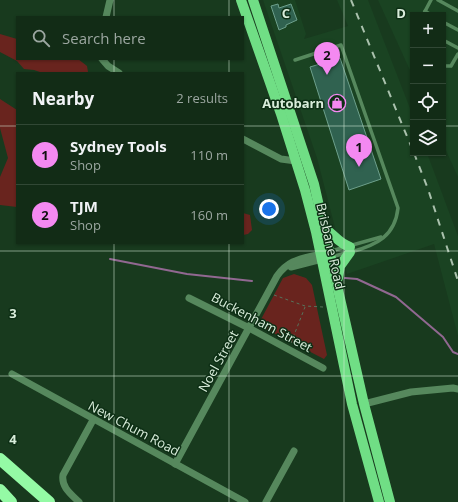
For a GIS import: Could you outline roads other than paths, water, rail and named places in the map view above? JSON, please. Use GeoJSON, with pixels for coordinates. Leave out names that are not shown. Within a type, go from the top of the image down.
{"type":"FeatureCollection","features":[{"type":"Feature","properties":{"kind":"highway"},"geometry":{"type":"LineString","coordinates":[[0,460],[39,502]]}},
{"type":"Feature","properties":{"kind":"highway"},"geometry":{"type":"LineString","coordinates":[[0,460],[49,502]]}},
{"type":"Feature","properties":{"kind":"highway"},"geometry":{"type":"LineString","coordinates":[[0,490],[11,502]]}},
{"type":"Feature","properties":{"kind":"main road","name":"Brisbane Road"},"geometry":{"type":"LineString","coordinates":[[241,0],[296,161],[321,257],[352,404],[379,502]]}},
{"type":"Feature","properties":{"kind":"main road","name":"Brisbane Road"},"geometry":{"type":"LineString","coordinates":[[253,0],[304,151],[331,254],[364,404],[390,502]]}},
{"type":"Feature","properties":{"kind":"main road"},"geometry":{"type":"LineString","coordinates":[[325,229],[331,232],[336,240],[350,249],[340,266],[337,281]]}},
{"type":"Feature","properties":{"kind":"street"},"geometry":{"type":"LineString","coordinates":[[106,16],[110,0]]}},
{"type":"Feature","properties":{"kind":"street"},"geometry":{"type":"LineString","coordinates":[[102,60],[119,72]]}},
{"type":"Feature","properties":{"kind":"street"},"geometry":{"type":"LineString","coordinates":[[244,140],[281,159],[296,161]]}},
{"type":"Feature","properties":{"kind":"street","name":"Noel Street"},"geometry":{"type":"LineString","coordinates":[[175,464],[282,270],[331,254]]}},
{"type":"Feature","properties":{"kind":"street","name":"Buckenham Street"},"geometry":{"type":"LineString","coordinates":[[189,298],[250,328],[323,368]]}},
{"type":"Feature","properties":{"kind":"street","name":"New Chum Road"},"geometry":{"type":"LineString","coordinates":[[12,374],[93,420],[245,502]]}},
{"type":"Feature","properties":{"kind":"street"},"geometry":{"type":"LineString","coordinates":[[364,404],[411,392],[453,388],[458,389]]}},
{"type":"Feature","properties":{"kind":"street"},"geometry":{"type":"LineString","coordinates":[[79,502],[64,486],[62,481],[63,475],[93,420]]}},
{"type":"Feature","properties":{"kind":"street"},"geometry":{"type":"LineString","coordinates":[[266,502],[294,451]]}},
{"type":"Feature","properties":{"kind":"lane"},"geometry":{"type":"LineString","coordinates":[[425,12],[431,0]]}},
{"type":"Feature","properties":{"kind":"lane"},"geometry":{"type":"LineString","coordinates":[[438,0],[458,11]]}},
{"type":"Feature","properties":{"kind":"lane"},"geometry":{"type":"LineString","coordinates":[[446,24],[458,30]]}},
{"type":"Feature","properties":{"kind":"lane"},"geometry":{"type":"LineString","coordinates":[[446,42],[458,48]]}},
{"type":"Feature","properties":{"kind":"lane","name":"Noel Street"},"geometry":{"type":"LineString","coordinates":[[295,60],[341,44],[398,208],[397,218],[393,227],[387,234],[372,245],[331,254]]}},
{"type":"Feature","properties":{"kind":"lane"},"geometry":{"type":"LineString","coordinates":[[446,66],[451,66],[458,54]]}},
{"type":"Feature","properties":{"kind":"waterway"},"geometry":{"type":"LineString","coordinates":[[110,259],[187,274],[252,281]]}},
{"type":"Feature","properties":{"kind":"waterway"},"geometry":{"type":"LineString","coordinates":[[345,278],[357,279],[396,297],[443,337],[453,352],[458,354]]}},
{"type":"Feature","properties":{"kind":"railway"},"geometry":{"type":"LineString","coordinates":[[351,0],[410,144]]}},
{"type":"Feature","properties":{"kind":"railway"},"geometry":{"type":"LineString","coordinates":[[415,156],[428,189],[458,281]]}},
{"type":"Feature","properties":{"kind":"place","name":"TJM"},"geometry":{"type":"Point","coordinates":[327,75]}},
{"type":"Feature","properties":{"kind":"place","name":"Autobarn"},"geometry":{"type":"Point","coordinates":[337,103]}},
{"type":"Feature","properties":{"kind":"place","name":"Sydney Tools"},"geometry":{"type":"Point","coordinates":[359,167]}}]}
